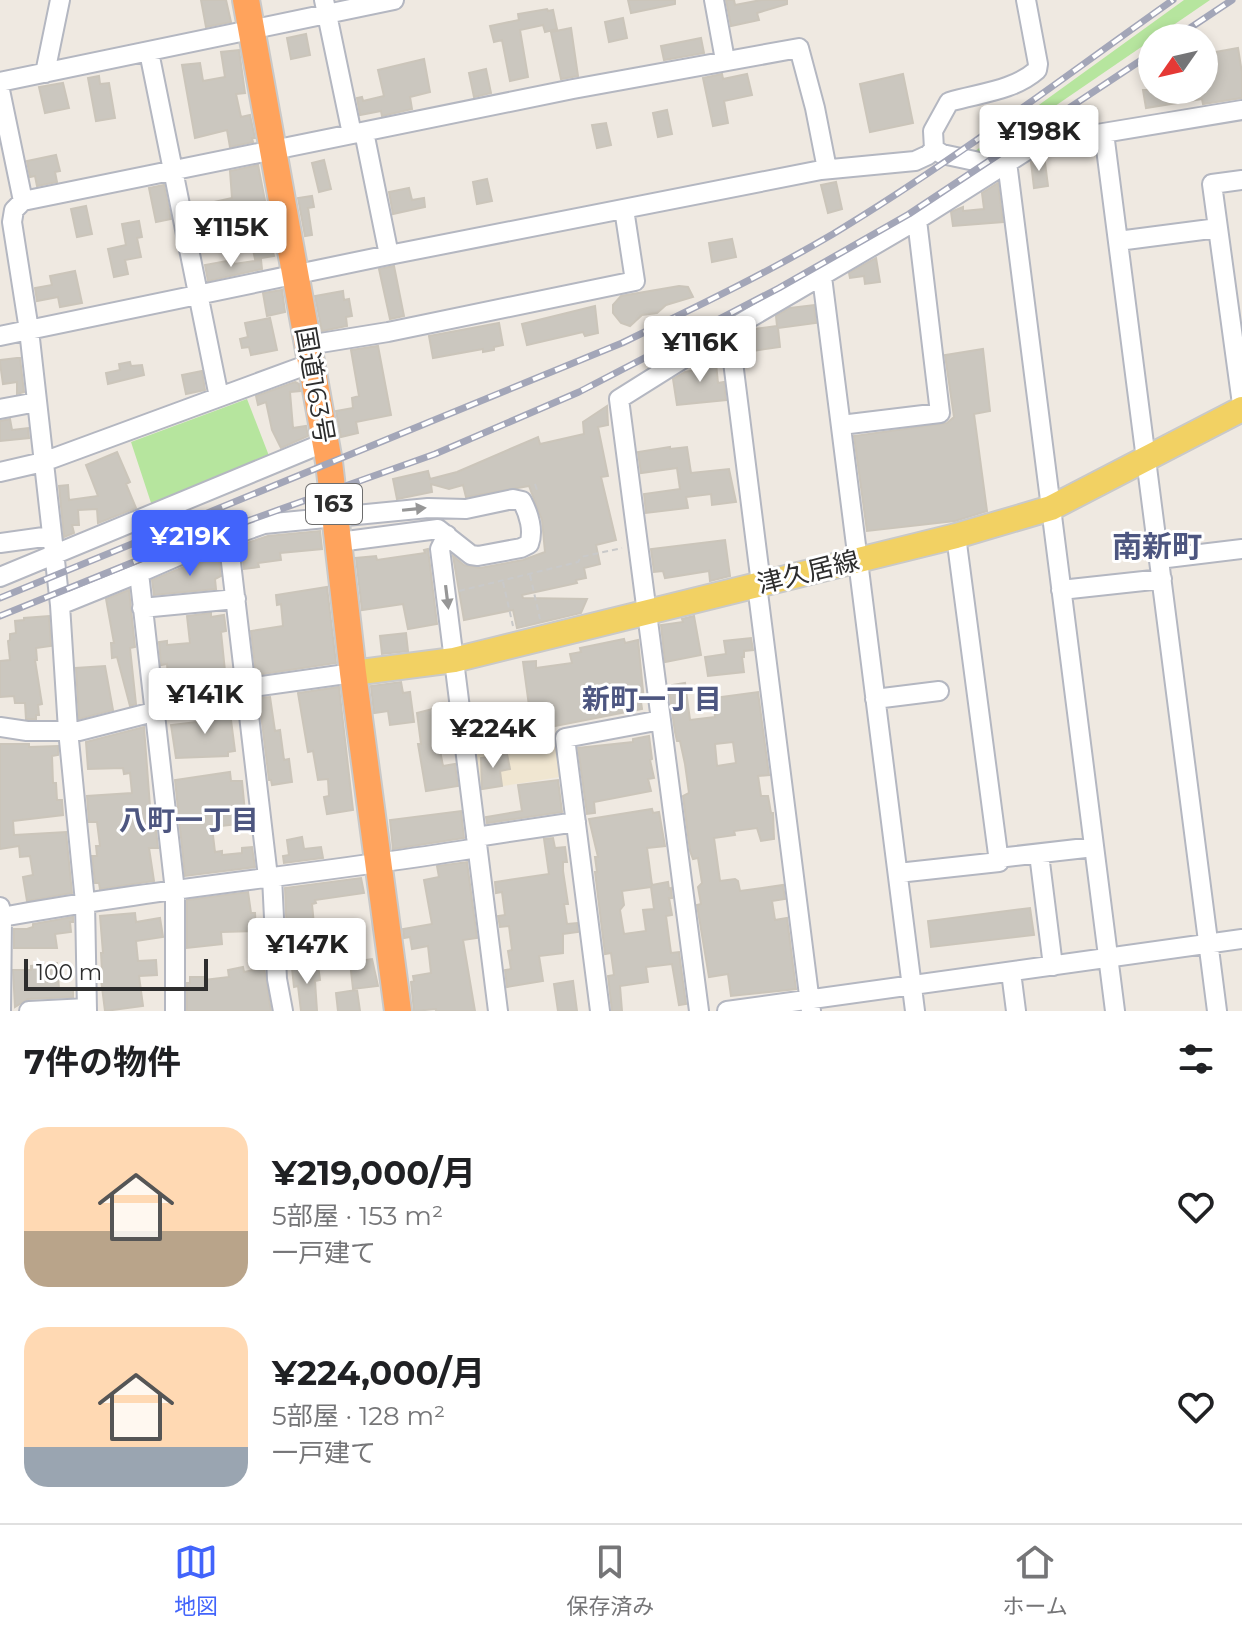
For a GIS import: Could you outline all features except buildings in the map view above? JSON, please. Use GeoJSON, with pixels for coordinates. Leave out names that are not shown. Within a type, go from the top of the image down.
{"type":"FeatureCollection","features":[{"type":"Feature","properties":{"kind":"highway","name":"国道163号"},"geometry":{"type":"LineString","coordinates":[[246,0],[326,442],[398,1011]]}},
{"type":"Feature","properties":{"kind":"main road","name":"津久居線"},"geometry":{"type":"LineString","coordinates":[[353,673],[454,660],[956,536],[1051,508],[1147,461],[1242,407]]}},
{"type":"Feature","properties":{"kind":"street"},"geometry":{"type":"LineString","coordinates":[[45,73],[60,0]]}},
{"type":"Feature","properties":{"kind":"street"},"geometry":{"type":"LineString","coordinates":[[0,82],[251,30],[326,7],[394,0]]}},
{"type":"Feature","properties":{"kind":"street"},"geometry":{"type":"LineString","coordinates":[[714,0],[725,60]]}},
{"type":"Feature","properties":{"kind":"street"},"geometry":{"type":"LineString","coordinates":[[934,149],[933,131],[949,102],[1004,88],[1022,81],[1037,70],[1026,0]]}},
{"type":"Feature","properties":{"kind":"street"},"geometry":{"type":"LineString","coordinates":[[326,7],[389,255]]}},
{"type":"Feature","properties":{"kind":"street"},"geometry":{"type":"LineString","coordinates":[[12,207],[173,170],[799,48],[827,169]]}},
{"type":"Feature","properties":{"kind":"street"},"geometry":{"type":"LineString","coordinates":[[149,52],[219,397]]}},
{"type":"Feature","properties":{"kind":"street"},"geometry":{"type":"LineString","coordinates":[[0,90],[12,222],[29,330],[60,605],[68,730],[85,902],[87,1009],[29,1011]]}},
{"type":"Feature","properties":{"kind":"street"},"geometry":{"type":"LineString","coordinates":[[699,1011],[619,399],[1040,143],[1242,110]]}},
{"type":"Feature","properties":{"kind":"street"},"geometry":{"type":"LineString","coordinates":[[1104,133],[1217,1011]]}},
{"type":"Feature","properties":{"kind":"street"},"geometry":{"type":"LineString","coordinates":[[934,149],[942,154],[1002,164]]}},
{"type":"Feature","properties":{"kind":"street"},"geometry":{"type":"LineString","coordinates":[[0,336],[827,169],[915,161],[934,149]]}},
{"type":"Feature","properties":{"kind":"street"},"geometry":{"type":"LineString","coordinates":[[1002,164],[1051,508],[1115,1011]]}},
{"type":"Feature","properties":{"kind":"street"},"geometry":{"type":"LineString","coordinates":[[1242,180],[1212,184],[1242,407]]}},
{"type":"Feature","properties":{"kind":"street"},"geometry":{"type":"LineString","coordinates":[[0,472],[43,462],[219,397],[310,354],[401,329],[635,281],[624,209]]}},
{"type":"Feature","properties":{"kind":"street"},"geometry":{"type":"LineString","coordinates":[[841,425],[940,413],[917,220]]}},
{"type":"Feature","properties":{"kind":"street"},"geometry":{"type":"LineString","coordinates":[[1118,241],[1218,228]]}},
{"type":"Feature","properties":{"kind":"street"},"geometry":{"type":"LineString","coordinates":[[822,277],[915,1011]]}},
{"type":"Feature","properties":{"kind":"street"},"geometry":{"type":"LineString","coordinates":[[729,330],[810,1005]]}},
{"type":"Feature","properties":{"kind":"street"},"geometry":{"type":"LineString","coordinates":[[0,409],[37,402]]}},
{"type":"Feature","properties":{"kind":"street"},"geometry":{"type":"LineString","coordinates":[[0,577],[326,442]]}},
{"type":"Feature","properties":{"kind":"street"},"geometry":{"type":"LineString","coordinates":[[60,605],[264,524],[337,530],[438,529],[471,555],[478,556],[521,548],[529,544],[532,536],[527,510],[522,501],[513,499],[466,509],[428,508],[337,530]]}},
{"type":"Feature","properties":{"kind":"street"},"geometry":{"type":"LineString","coordinates":[[447,535],[440,549],[498,1011]]}},
{"type":"Feature","properties":{"kind":"street"},"geometry":{"type":"LineString","coordinates":[[0,543],[51,536]]}},
{"type":"Feature","properties":{"kind":"street"},"geometry":{"type":"LineString","coordinates":[[898,873],[999,862],[956,536]]}},
{"type":"Feature","properties":{"kind":"street"},"geometry":{"type":"LineString","coordinates":[[228,537],[270,877],[277,979],[283,1011]]}},
{"type":"Feature","properties":{"kind":"street"},"geometry":{"type":"LineString","coordinates":[[1159,559],[1242,549]]}},
{"type":"Feature","properties":{"kind":"street"},"geometry":{"type":"LineString","coordinates":[[139,573],[175,891],[175,1011]]}},
{"type":"Feature","properties":{"kind":"street"},"geometry":{"type":"LineString","coordinates":[[1061,590],[1162,579]]}},
{"type":"Feature","properties":{"kind":"street"},"geometry":{"type":"LineString","coordinates":[[142,608],[236,599]]}},
{"type":"Feature","properties":{"kind":"street"},"geometry":{"type":"LineString","coordinates":[[0,727],[27,731],[79,731],[247,688],[353,673]]}},
{"type":"Feature","properties":{"kind":"street"},"geometry":{"type":"LineString","coordinates":[[875,699],[939,691]]}},
{"type":"Feature","properties":{"kind":"street"},"geometry":{"type":"LineString","coordinates":[[600,1011],[565,738],[661,720]]}},
{"type":"Feature","properties":{"kind":"street"},"geometry":{"type":"LineString","coordinates":[[1,1008],[1,912],[377,863],[576,822]]}},
{"type":"Feature","properties":{"kind":"street"},"geometry":{"type":"LineString","coordinates":[[998,858],[1094,847]]}},
{"type":"Feature","properties":{"kind":"street"},"geometry":{"type":"LineString","coordinates":[[1039,854],[1053,966]]}},
{"type":"Feature","properties":{"kind":"street"},"geometry":{"type":"LineString","coordinates":[[727,1011],[810,1005],[912,985],[1242,939]]}},
{"type":"Feature","properties":{"kind":"street"},"geometry":{"type":"LineString","coordinates":[[1011,972],[1016,1011]]}},
{"type":"Feature","properties":{"kind":"path"},"geometry":{"type":"LineString","coordinates":[[535,484],[537,490]]}},
{"type":"Feature","properties":{"kind":"path"},"geometry":{"type":"LineString","coordinates":[[447,594],[639,544]]}},
{"type":"Feature","properties":{"kind":"path"},"geometry":{"type":"LineString","coordinates":[[530,574],[544,637]]}},
{"type":"Feature","properties":{"kind":"path"},"geometry":{"type":"LineString","coordinates":[[503,580],[517,644]]}},
{"type":"Feature","properties":{"kind":"path"},"geometry":{"type":"LineString","coordinates":[[465,753],[565,738]]}},
{"type":"Feature","properties":{"kind":"shaded area"},"geometry":{"type":"Polygon","coordinates":[[[561,742],[566,776],[478,790],[472,755],[561,742]]]}},
{"type":"Feature","properties":{"kind":"green space"},"geometry":{"type":"Polygon","coordinates":[[[1184,0],[1210,0],[1175,24],[1151,24],[1184,0]]]}},
{"type":"Feature","properties":{"kind":"green space"},"geometry":{"type":"Polygon","coordinates":[[[1138,33],[1138,49],[982,156],[971,154],[1138,33]]]}},
{"type":"Feature","properties":{"kind":"green space"},"geometry":{"type":"Polygon","coordinates":[[[247,399],[271,461],[153,509],[131,442],[247,399]]]}},
{"type":"Feature","properties":{"kind":"railway"},"geometry":{"type":"LineString","coordinates":[[0,598],[622,343],[729,290],[833,234],[920,179],[1173,0]]}},
{"type":"Feature","properties":{"kind":"railway"},"geometry":{"type":"LineString","coordinates":[[1196,24],[1232,0]]}},
{"type":"Feature","properties":{"kind":"railway"},"geometry":{"type":"LineString","coordinates":[[0,616],[141,559],[435,454],[579,392],[779,288],[909,214],[1138,62]]}},
{"type":"Feature","properties":{"kind":"district","name":"南新町"},"geometry":{"type":"Point","coordinates":[1157,547]}},
{"type":"Feature","properties":{"kind":"district","name":"新町一丁目"},"geometry":{"type":"Point","coordinates":[652,699]}},
{"type":"Feature","properties":{"kind":"district","name":"八町一丁目"},"geometry":{"type":"Point","coordinates":[189,820]}}]}
